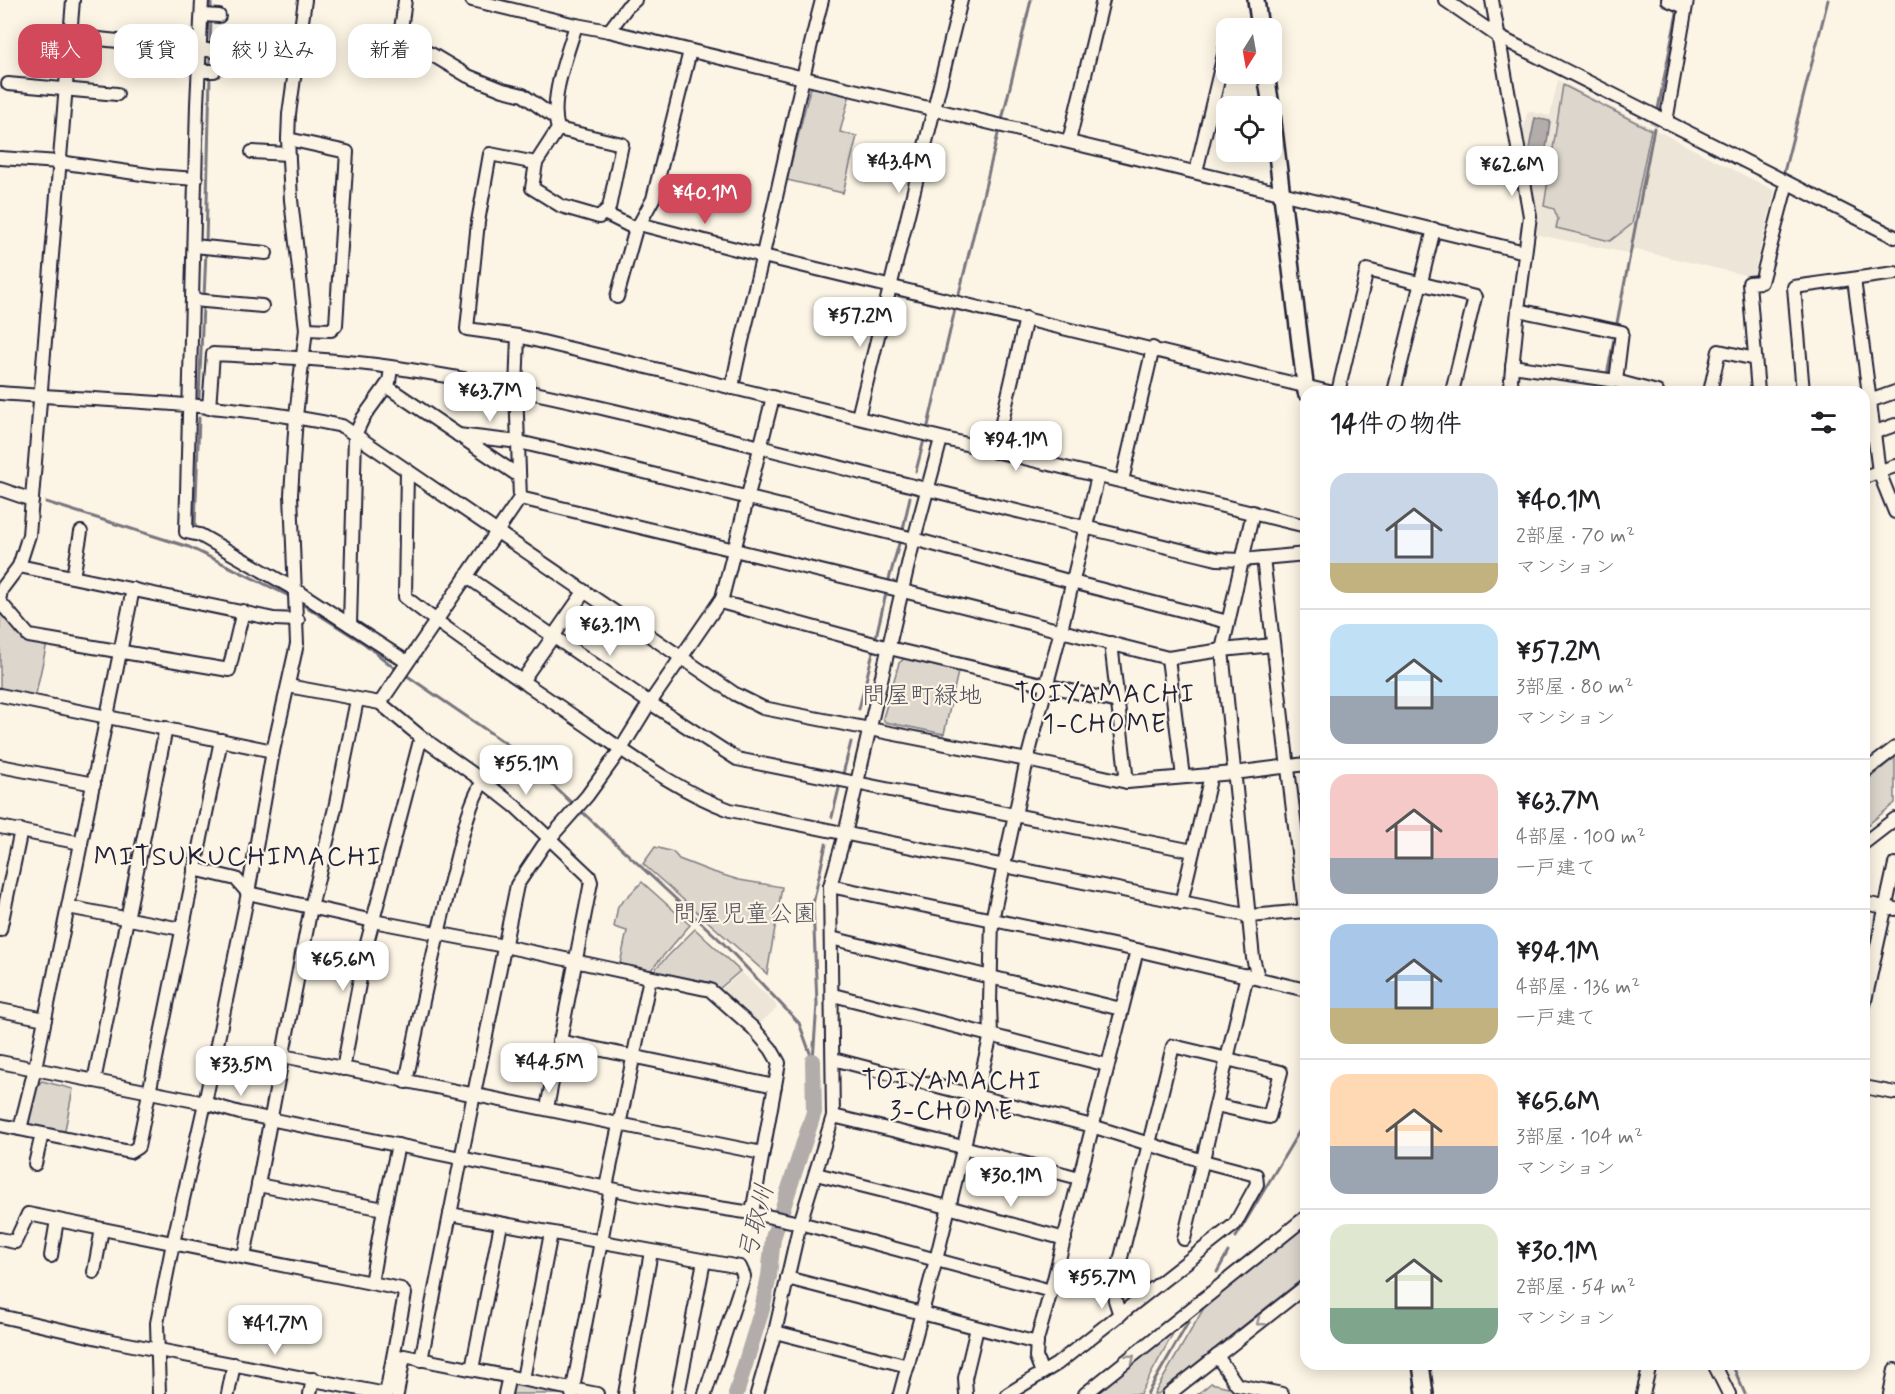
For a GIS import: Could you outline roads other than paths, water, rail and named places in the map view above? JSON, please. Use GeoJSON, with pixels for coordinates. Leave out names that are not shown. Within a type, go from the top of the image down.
{"type":"FeatureCollection","features":[{"type":"Feature","properties":{"kind":"main road"},"geometry":{"type":"LineString","coordinates":[[1256,0],[1259,18]]}},
{"type":"Feature","properties":{"kind":"main road"},"geometry":{"type":"LineString","coordinates":[[1279,162],[1306,386]]}},
{"type":"Feature","properties":{"kind":"main road"},"geometry":{"type":"LineString","coordinates":[[1422,1370],[1425,1394]]}},
{"type":"Feature","properties":{"kind":"street"},"geometry":{"type":"LineString","coordinates":[[71,24],[73,0]]}},
{"type":"Feature","properties":{"kind":"street"},"geometry":{"type":"LineString","coordinates":[[202,0],[209,15],[206,71],[197,104],[196,179],[201,246],[200,300],[190,406],[186,532],[200,535],[297,603],[350,626],[403,668]]}},
{"type":"Feature","properties":{"kind":"street"},"geometry":{"type":"LineString","coordinates":[[159,1394],[157,1323],[205,1103],[248,893],[273,751],[297,644],[291,495],[296,416],[306,329],[288,140],[289,114],[305,0]]}},
{"type":"Feature","properties":{"kind":"street"},"geometry":{"type":"LineString","coordinates":[[405,0],[399,37],[404,43],[431,54],[468,76],[522,95],[557,123],[622,144],[609,208],[599,217],[561,206],[532,188],[536,163],[557,123],[559,83],[576,26]]}},
{"type":"Feature","properties":{"kind":"street"},"geometry":{"type":"LineString","coordinates":[[472,0],[498,3],[576,26],[609,31],[1525,252]]}},
{"type":"Feature","properties":{"kind":"street"},"geometry":{"type":"LineString","coordinates":[[609,31],[635,0]]}},
{"type":"Feature","properties":{"kind":"street"},"geometry":{"type":"LineString","coordinates":[[732,388],[802,78],[822,0]]}},
{"type":"Feature","properties":{"kind":"street"},"geometry":{"type":"LineString","coordinates":[[858,417],[962,0]]}},
{"type":"Feature","properties":{"kind":"street"},"geometry":{"type":"LineString","coordinates":[[1069,141],[1103,0]]}},
{"type":"Feature","properties":{"kind":"street"},"geometry":{"type":"LineString","coordinates":[[1445,0],[1499,37],[1895,237]]}},
{"type":"Feature","properties":{"kind":"street"},"geometry":{"type":"LineString","coordinates":[[1492,0],[1530,216],[1512,366],[1512,386]]}},
{"type":"Feature","properties":{"kind":"street"},"geometry":{"type":"LineString","coordinates":[[1666,122],[1679,2]]}},
{"type":"Feature","properties":{"kind":"street"},"geometry":{"type":"LineString","coordinates":[[617,297],[638,227],[653,199],[690,51]]}},
{"type":"Feature","properties":{"kind":"street"},"geometry":{"type":"LineString","coordinates":[[66,78],[29,535],[19,566],[0,594],[28,636],[229,670],[243,611]]}},
{"type":"Feature","properties":{"kind":"street"},"geometry":{"type":"LineString","coordinates":[[9,84],[117,94]]}},
{"type":"Feature","properties":{"kind":"street"},"geometry":{"type":"LineString","coordinates":[[1196,172],[1217,84]]}},
{"type":"Feature","properties":{"kind":"street"},"geometry":{"type":"LineString","coordinates":[[288,140],[347,152],[336,325],[331,330],[306,329]]}},
{"type":"Feature","properties":{"kind":"street"},"geometry":{"type":"LineString","coordinates":[[252,152],[288,154]]}},
{"type":"Feature","properties":{"kind":"street"},"geometry":{"type":"LineString","coordinates":[[536,163],[490,154],[478,222],[467,329],[518,336],[1300,524]]}},
{"type":"Feature","properties":{"kind":"street"},"geometry":{"type":"LineString","coordinates":[[0,158],[59,162],[156,176],[196,179]]}},
{"type":"Feature","properties":{"kind":"street"},"geometry":{"type":"LineString","coordinates":[[1757,386],[1749,283],[1761,282],[1787,183]]}},
{"type":"Feature","properties":{"kind":"street"},"geometry":{"type":"LineString","coordinates":[[604,213],[638,227],[1154,348],[1300,387]]}},
{"type":"Feature","properties":{"kind":"street"},"geometry":{"type":"LineString","coordinates":[[1395,386],[1434,229]]}},
{"type":"Feature","properties":{"kind":"street"},"geometry":{"type":"LineString","coordinates":[[201,246],[266,253]]}},
{"type":"Feature","properties":{"kind":"street"},"geometry":{"type":"LineString","coordinates":[[1339,386],[1367,270],[1475,297],[1453,386]]}},
{"type":"Feature","properties":{"kind":"street"},"geometry":{"type":"LineString","coordinates":[[1802,386],[1794,287],[1895,273]]}},
{"type":"Feature","properties":{"kind":"street"},"geometry":{"type":"LineString","coordinates":[[1854,279],[1865,386]]}},
{"type":"Feature","properties":{"kind":"street"},"geometry":{"type":"LineString","coordinates":[[200,300],[262,306]]}},
{"type":"Feature","properties":{"kind":"street"},"geometry":{"type":"LineString","coordinates":[[1518,310],[1622,332],[1609,380]]}},
{"type":"Feature","properties":{"kind":"street"},"geometry":{"type":"LineString","coordinates":[[995,452],[1026,318]]}},
{"type":"Feature","properties":{"kind":"street"},"geometry":{"type":"LineString","coordinates":[[380,703],[520,498],[516,389],[518,336]]}},
{"type":"Feature","properties":{"kind":"street"},"geometry":{"type":"LineString","coordinates":[[1122,482],[1154,348]]}},
{"type":"Feature","properties":{"kind":"street"},"geometry":{"type":"LineString","coordinates":[[1711,386],[1719,351],[1755,359]]}},
{"type":"Feature","properties":{"kind":"street"},"geometry":{"type":"LineString","coordinates":[[209,408],[213,354],[303,358],[391,368],[516,389],[1217,559],[1242,560],[1300,555]]}},
{"type":"Feature","properties":{"kind":"street"},"geometry":{"type":"LineString","coordinates":[[1512,366],[1609,380],[1633,386]]}},
{"type":"Feature","properties":{"kind":"street"},"geometry":{"type":"LineString","coordinates":[[350,626],[355,435],[363,418],[389,382],[391,368]]}},
{"type":"Feature","properties":{"kind":"street"},"geometry":{"type":"LineString","coordinates":[[386,386],[519,476]]}},
{"type":"Feature","properties":{"kind":"street"},"geometry":{"type":"LineString","coordinates":[[1870,401],[1895,392]]}},
{"type":"Feature","properties":{"kind":"street"},"geometry":{"type":"LineString","coordinates":[[0,393],[296,416],[342,426],[682,659],[735,694],[764,708],[1127,782],[1300,765]]}},
{"type":"Feature","properties":{"kind":"street"},"geometry":{"type":"LineString","coordinates":[[421,1360],[518,885],[549,838],[587,796],[621,749],[720,602],[773,397]]}},
{"type":"Feature","properties":{"kind":"street"},"geometry":{"type":"LineString","coordinates":[[1870,435],[1895,425]]}},
{"type":"Feature","properties":{"kind":"street"},"geometry":{"type":"LineString","coordinates":[[458,435],[519,442],[911,538],[1228,622]]}},
{"type":"Feature","properties":{"kind":"street"},"geometry":{"type":"LineString","coordinates":[[757,1394],[775,1332],[796,1222],[816,1173],[833,1116],[830,886],[868,729],[879,645],[893,588],[927,490],[930,436]]}},
{"type":"Feature","properties":{"kind":"street"},"geometry":{"type":"LineString","coordinates":[[1870,439],[1879,472],[1895,512]]}},
{"type":"Feature","properties":{"kind":"street"},"geometry":{"type":"LineString","coordinates":[[1870,475],[1895,466]]}},
{"type":"Feature","properties":{"kind":"street"},"geometry":{"type":"LineString","coordinates":[[407,470],[405,597],[435,621],[621,749],[705,801],[730,810],[1250,916],[1300,912]]}},
{"type":"Feature","properties":{"kind":"street"},"geometry":{"type":"LineString","coordinates":[[900,1394],[936,1260],[991,1035],[992,920],[1027,760],[1098,476]]}},
{"type":"Feature","properties":{"kind":"street"},"geometry":{"type":"LineString","coordinates":[[0,489],[32,500]]}},
{"type":"Feature","properties":{"kind":"street"},"geometry":{"type":"LineString","coordinates":[[520,498],[893,588],[1168,658],[1273,645]]}},
{"type":"Feature","properties":{"kind":"street"},"geometry":{"type":"LineString","coordinates":[[1184,1239],[1227,1059],[1252,976],[1250,916],[1222,650],[1253,512]]}},
{"type":"Feature","properties":{"kind":"street"},"geometry":{"type":"LineString","coordinates":[[73,577],[81,532]]}},
{"type":"Feature","properties":{"kind":"street"},"geometry":{"type":"LineString","coordinates":[[1263,558],[1300,865]]}},
{"type":"Feature","properties":{"kind":"street"},"geometry":{"type":"LineString","coordinates":[[19,566],[274,619],[297,603]]}},
{"type":"Feature","properties":{"kind":"street"},"geometry":{"type":"LineString","coordinates":[[466,576],[650,703],[737,759],[1193,851]]}},
{"type":"Feature","properties":{"kind":"street"},"geometry":{"type":"LineString","coordinates":[[20,1129],[35,1068],[133,589]]}},
{"type":"Feature","properties":{"kind":"street"},"geometry":{"type":"LineString","coordinates":[[522,681],[584,592]]}},
{"type":"Feature","properties":{"kind":"street"},"geometry":{"type":"LineString","coordinates":[[720,602],[879,645],[1118,702]]}},
{"type":"Feature","properties":{"kind":"street"},"geometry":{"type":"LineString","coordinates":[[1111,643],[1127,782]]}},
{"type":"Feature","properties":{"kind":"street"},"geometry":{"type":"LineString","coordinates":[[1168,658],[1183,777]]}},
{"type":"Feature","properties":{"kind":"street"},"geometry":{"type":"LineString","coordinates":[[288,686],[380,703],[421,737],[516,807],[589,876],[591,882],[547,1108]]}},
{"type":"Feature","properties":{"kind":"street"},"geometry":{"type":"LineString","coordinates":[[0,695],[273,751]]}},
{"type":"Feature","properties":{"kind":"street"},"geometry":{"type":"LineString","coordinates":[[244,1257],[311,907],[357,700]]}},
{"type":"Feature","properties":{"kind":"street"},"geometry":{"type":"LineString","coordinates":[[94,1081],[166,729]]}},
{"type":"Feature","properties":{"kind":"street"},"geometry":{"type":"LineString","coordinates":[[344,1069],[373,921],[421,737]]}},
{"type":"Feature","properties":{"kind":"street"},"geometry":{"type":"LineString","coordinates":[[0,1125],[130,1152],[138,1148],[221,740]]}},
{"type":"Feature","properties":{"kind":"street"},"geometry":{"type":"LineString","coordinates":[[1870,767],[1895,748]]}},
{"type":"Feature","properties":{"kind":"street"},"geometry":{"type":"LineString","coordinates":[[0,766],[94,784]]}},
{"type":"Feature","properties":{"kind":"street"},"geometry":{"type":"LineString","coordinates":[[1181,903],[1211,775]]}},
{"type":"Feature","properties":{"kind":"street"},"geometry":{"type":"LineString","coordinates":[[406,1082],[437,933],[464,827],[476,793],[483,781]]}},
{"type":"Feature","properties":{"kind":"street"},"geometry":{"type":"LineString","coordinates":[[1870,839],[1892,826]]}},
{"type":"Feature","properties":{"kind":"street"},"geometry":{"type":"LineString","coordinates":[[0,827],[81,843]]}},
{"type":"Feature","properties":{"kind":"street"},"geometry":{"type":"LineString","coordinates":[[0,930],[4,890],[21,830]]}},
{"type":"Feature","properties":{"kind":"street"},"geometry":{"type":"LineString","coordinates":[[1870,983],[1890,908],[1895,864]]}},
{"type":"Feature","properties":{"kind":"street"},"geometry":{"type":"LineString","coordinates":[[194,869],[236,879],[248,893],[710,990],[753,1028],[779,1063],[762,1153],[756,1214]]}},
{"type":"Feature","properties":{"kind":"street"},"geometry":{"type":"LineString","coordinates":[[830,886],[1137,950],[1300,988]]}},
{"type":"Feature","properties":{"kind":"street"},"geometry":{"type":"LineString","coordinates":[[1870,904],[1890,908]]}},
{"type":"Feature","properties":{"kind":"street"},"geometry":{"type":"LineString","coordinates":[[68,907],[181,929]]}},
{"type":"Feature","properties":{"kind":"street"},"geometry":{"type":"LineString","coordinates":[[831,938],[1121,1009]]}},
{"type":"Feature","properties":{"kind":"street"},"geometry":{"type":"LineString","coordinates":[[1042,1373],[1036,1357],[1037,1343],[1137,950]]}},
{"type":"Feature","properties":{"kind":"street"},"geometry":{"type":"LineString","coordinates":[[573,1391],[610,1194],[606,1187],[650,978]]}},
{"type":"Feature","properties":{"kind":"street"},"geometry":{"type":"LineString","coordinates":[[833,995],[1107,1065]]}},
{"type":"Feature","properties":{"kind":"street"},"geometry":{"type":"LineString","coordinates":[[0,1010],[45,1019]]}},
{"type":"Feature","properties":{"kind":"street"},"geometry":{"type":"LineString","coordinates":[[559,1041],[775,1086]]}},
{"type":"Feature","properties":{"kind":"street"},"geometry":{"type":"LineString","coordinates":[[1120,1315],[1115,1300],[1114,1286],[1173,1046],[1281,1072],[1269,1117],[1216,1105]]}},
{"type":"Feature","properties":{"kind":"street"},"geometry":{"type":"LineString","coordinates":[[284,1056],[762,1153]]}},
{"type":"Feature","properties":{"kind":"street"},"geometry":{"type":"LineString","coordinates":[[833,1059],[976,1094],[1256,1175],[1257,1184],[1235,1224],[1057,1364],[1008,1394]]}},
{"type":"Feature","properties":{"kind":"street"},"geometry":{"type":"LineString","coordinates":[[0,1062],[205,1103],[461,1159],[666,1200],[796,1222],[1051,1291]]}},
{"type":"Feature","properties":{"kind":"street"},"geometry":{"type":"LineString","coordinates":[[1870,1088],[1895,1093]]}},
{"type":"Feature","properties":{"kind":"street"},"geometry":{"type":"LineString","coordinates":[[833,1116],[1079,1178]]}},
{"type":"Feature","properties":{"kind":"street"},"geometry":{"type":"LineString","coordinates":[[35,1164],[42,1134]]}},
{"type":"Feature","properties":{"kind":"street"},"geometry":{"type":"LineString","coordinates":[[371,1283],[398,1145]]}},
{"type":"Feature","properties":{"kind":"street"},"geometry":{"type":"LineString","coordinates":[[816,1173],[1065,1239]]}},
{"type":"Feature","properties":{"kind":"street"},"geometry":{"type":"LineString","coordinates":[[258,1185],[384,1209]]}},
{"type":"Feature","properties":{"kind":"street"},"geometry":{"type":"LineString","coordinates":[[450,1214],[740,1268],[744,1276],[705,1394]]}},
{"type":"Feature","properties":{"kind":"street"},"geometry":{"type":"LineString","coordinates":[[0,1239],[15,1242],[28,1215],[401,1289],[405,1294],[386,1394],[107,1340],[0,1316]]}},
{"type":"Feature","properties":{"kind":"street"},"geometry":{"type":"LineString","coordinates":[[51,1256],[57,1220]]}},
{"type":"Feature","properties":{"kind":"street"},"geometry":{"type":"LineString","coordinates":[[1085,1394],[1300,1222]]}},
{"type":"Feature","properties":{"kind":"street"},"geometry":{"type":"LineString","coordinates":[[472,1369],[501,1224]]}},
{"type":"Feature","properties":{"kind":"street"},"geometry":{"type":"LineString","coordinates":[[94,1272],[102,1229]]}},
{"type":"Feature","properties":{"kind":"street"},"geometry":{"type":"LineString","coordinates":[[523,1379],[551,1233]]}},
{"type":"Feature","properties":{"kind":"street"},"geometry":{"type":"LineString","coordinates":[[625,1394],[651,1252]]}},
{"type":"Feature","properties":{"kind":"street"},"geometry":{"type":"LineString","coordinates":[[678,1394],[704,1261]]}},
{"type":"Feature","properties":{"kind":"street"},"geometry":{"type":"LineString","coordinates":[[787,1278],[1037,1343]]}},
{"type":"Feature","properties":{"kind":"street"},"geometry":{"type":"LineString","coordinates":[[1169,1394],[1300,1291]]}},
{"type":"Feature","properties":{"kind":"street"},"geometry":{"type":"LineString","coordinates":[[966,1394],[966,1378],[977,1328]]}},
{"type":"Feature","properties":{"kind":"street"},"geometry":{"type":"LineString","coordinates":[[775,1332],[908,1366]]}},
{"type":"Feature","properties":{"kind":"street"},"geometry":{"type":"LineString","coordinates":[[397,1394],[404,1356],[597,1394]]}},
{"type":"Feature","properties":{"kind":"street"},"geometry":{"type":"LineString","coordinates":[[1217,1356],[1237,1385],[1282,1394]]}},
{"type":"Feature","properties":{"kind":"street"},"geometry":{"type":"LineString","coordinates":[[228,1394],[234,1364]]}},
{"type":"Feature","properties":{"kind":"street"},"geometry":{"type":"LineString","coordinates":[[1643,1394],[1649,1370]]}},
{"type":"Feature","properties":{"kind":"street"},"geometry":{"type":"LineString","coordinates":[[1717,1370],[1729,1394]]}},
{"type":"Feature","properties":{"kind":"street"},"geometry":{"type":"LineString","coordinates":[[1715,1394],[1722,1370]]}},
{"type":"Feature","properties":{"kind":"street"},"geometry":{"type":"LineString","coordinates":[[1892,1388],[1895,1370]]}},
{"type":"Feature","properties":{"kind":"street"},"geometry":{"type":"LineString","coordinates":[[505,1394],[509,1376]]}},
{"type":"Feature","properties":{"kind":"street"},"geometry":{"type":"LineString","coordinates":[[310,1394],[313,1379]]}},
{"type":"Feature","properties":{"kind":"waterway"},"geometry":{"type":"LineString","coordinates":[[211,0],[211,13]]}},
{"type":"Feature","properties":{"kind":"waterway"},"geometry":{"type":"LineString","coordinates":[[1001,124],[1031,0]]}},
{"type":"Feature","properties":{"kind":"waterway"},"geometry":{"type":"LineString","coordinates":[[1784,172],[1828,0]]}},
{"type":"Feature","properties":{"kind":"waterway"},"geometry":{"type":"LineString","coordinates":[[1658,109],[1678,8]]}},
{"type":"Feature","properties":{"kind":"waterway"},"geometry":{"type":"LineString","coordinates":[[211,20],[211,24]]}},
{"type":"Feature","properties":{"kind":"waterway"},"geometry":{"type":"LineString","coordinates":[[206,244],[210,74]]}},
{"type":"Feature","properties":{"kind":"waterway"},"geometry":{"type":"LineString","coordinates":[[1617,323],[1654,128]]}},
{"type":"Feature","properties":{"kind":"waterway"},"geometry":{"type":"LineString","coordinates":[[958,298],[999,130]]}},
{"type":"Feature","properties":{"kind":"waterway"},"geometry":{"type":"LineString","coordinates":[[1756,278],[1770,226]]}},
{"type":"Feature","properties":{"kind":"waterway"},"geometry":{"type":"LineString","coordinates":[[204,298],[206,251]]}},
{"type":"Feature","properties":{"kind":"waterway"},"geometry":{"type":"LineString","coordinates":[[199,398],[203,305]]}},
{"type":"Feature","properties":{"kind":"waterway"},"geometry":{"type":"LineString","coordinates":[[927,430],[956,305]]}},
{"type":"Feature","properties":{"kind":"waterway"},"geometry":{"type":"LineString","coordinates":[[1607,375],[1614,339]]}},
{"type":"Feature","properties":{"kind":"waterway"},"geometry":{"type":"LineString","coordinates":[[1604,386],[1605,382]]}},
{"type":"Feature","properties":{"kind":"waterway"},"geometry":{"type":"LineString","coordinates":[[195,526],[199,418]]}},
{"type":"Feature","properties":{"kind":"waterway"},"geometry":{"type":"LineString","coordinates":[[916,471],[925,436]]}},
{"type":"Feature","properties":{"kind":"waterway"},"geometry":{"type":"LineString","coordinates":[[902,534],[910,497]]}},
{"type":"Feature","properties":{"kind":"waterway"},"geometry":{"type":"LineString","coordinates":[[46,502],[189,547],[291,597]]}},
{"type":"Feature","properties":{"kind":"waterway"},"geometry":{"type":"LineString","coordinates":[[888,583],[900,540]]}},
{"type":"Feature","properties":{"kind":"waterway"},"geometry":{"type":"LineString","coordinates":[[875,641],[887,589]]}},
{"type":"Feature","properties":{"kind":"waterway"},"geometry":{"type":"LineString","coordinates":[[299,602],[365,644],[397,670]]}},
{"type":"Feature","properties":{"kind":"waterway"},"geometry":{"type":"LineString","coordinates":[[859,709],[874,648]]}},
{"type":"Feature","properties":{"kind":"waterway"},"geometry":{"type":"LineString","coordinates":[[403,673],[514,749],[575,806]]}},
{"type":"Feature","properties":{"kind":"waterway"},"geometry":{"type":"LineString","coordinates":[[842,778],[851,742]]}},
{"type":"Feature","properties":{"kind":"waterway"},"geometry":{"type":"LineString","coordinates":[[832,817],[840,784]]}},
{"type":"Feature","properties":{"kind":"waterway"},"geometry":{"type":"LineString","coordinates":[[580,810],[722,942],[799,1023],[813,1061]]}},
{"type":"Feature","properties":{"kind":"waterway"},"geometry":{"type":"LineString","coordinates":[[813,1060],[817,1004],[813,904],[826,844]]}},
{"type":"Feature","properties":{"kind":"waterway","name":"弓取川"},"geometry":{"type":"LineString","coordinates":[[736,1394],[762,1309],[769,1276],[773,1238],[814,1112],[813,1061]]}},
{"type":"Feature","properties":{"kind":"waterway"},"geometry":{"type":"LineString","coordinates":[[1236,1237],[1300,1130]]}},
{"type":"Feature","properties":{"kind":"waterway"},"geometry":{"type":"LineString","coordinates":[[1217,1272],[1228,1252]]}},
{"type":"Feature","properties":{"kind":"waterway"},"geometry":{"type":"LineString","coordinates":[[1147,1394],[1189,1321]]}},
{"type":"Feature","properties":{"kind":"waterway"},"geometry":{"type":"LineString","coordinates":[[1735,1370],[1745,1394]]}},
{"type":"Feature","properties":{"kind":"district","name":"TOIYAMACHI 1-CHOME"},"geometry":{"type":"Point","coordinates":[1105,708]}},
{"type":"Feature","properties":{"kind":"district","name":"MITSUKUCHIMACHI"},"geometry":{"type":"Point","coordinates":[238,856]}},
{"type":"Feature","properties":{"kind":"district","name":"TOIYAMACHI 3-CHOME"},"geometry":{"type":"Point","coordinates":[952,1095]}},
{"type":"Feature","properties":{"kind":"park label","name":"問屋町緑地"},"geometry":{"type":"Point","coordinates":[922,695]}},
{"type":"Feature","properties":{"kind":"park label","name":"問屋児童公園"},"geometry":{"type":"Point","coordinates":[745,913]}}]}
